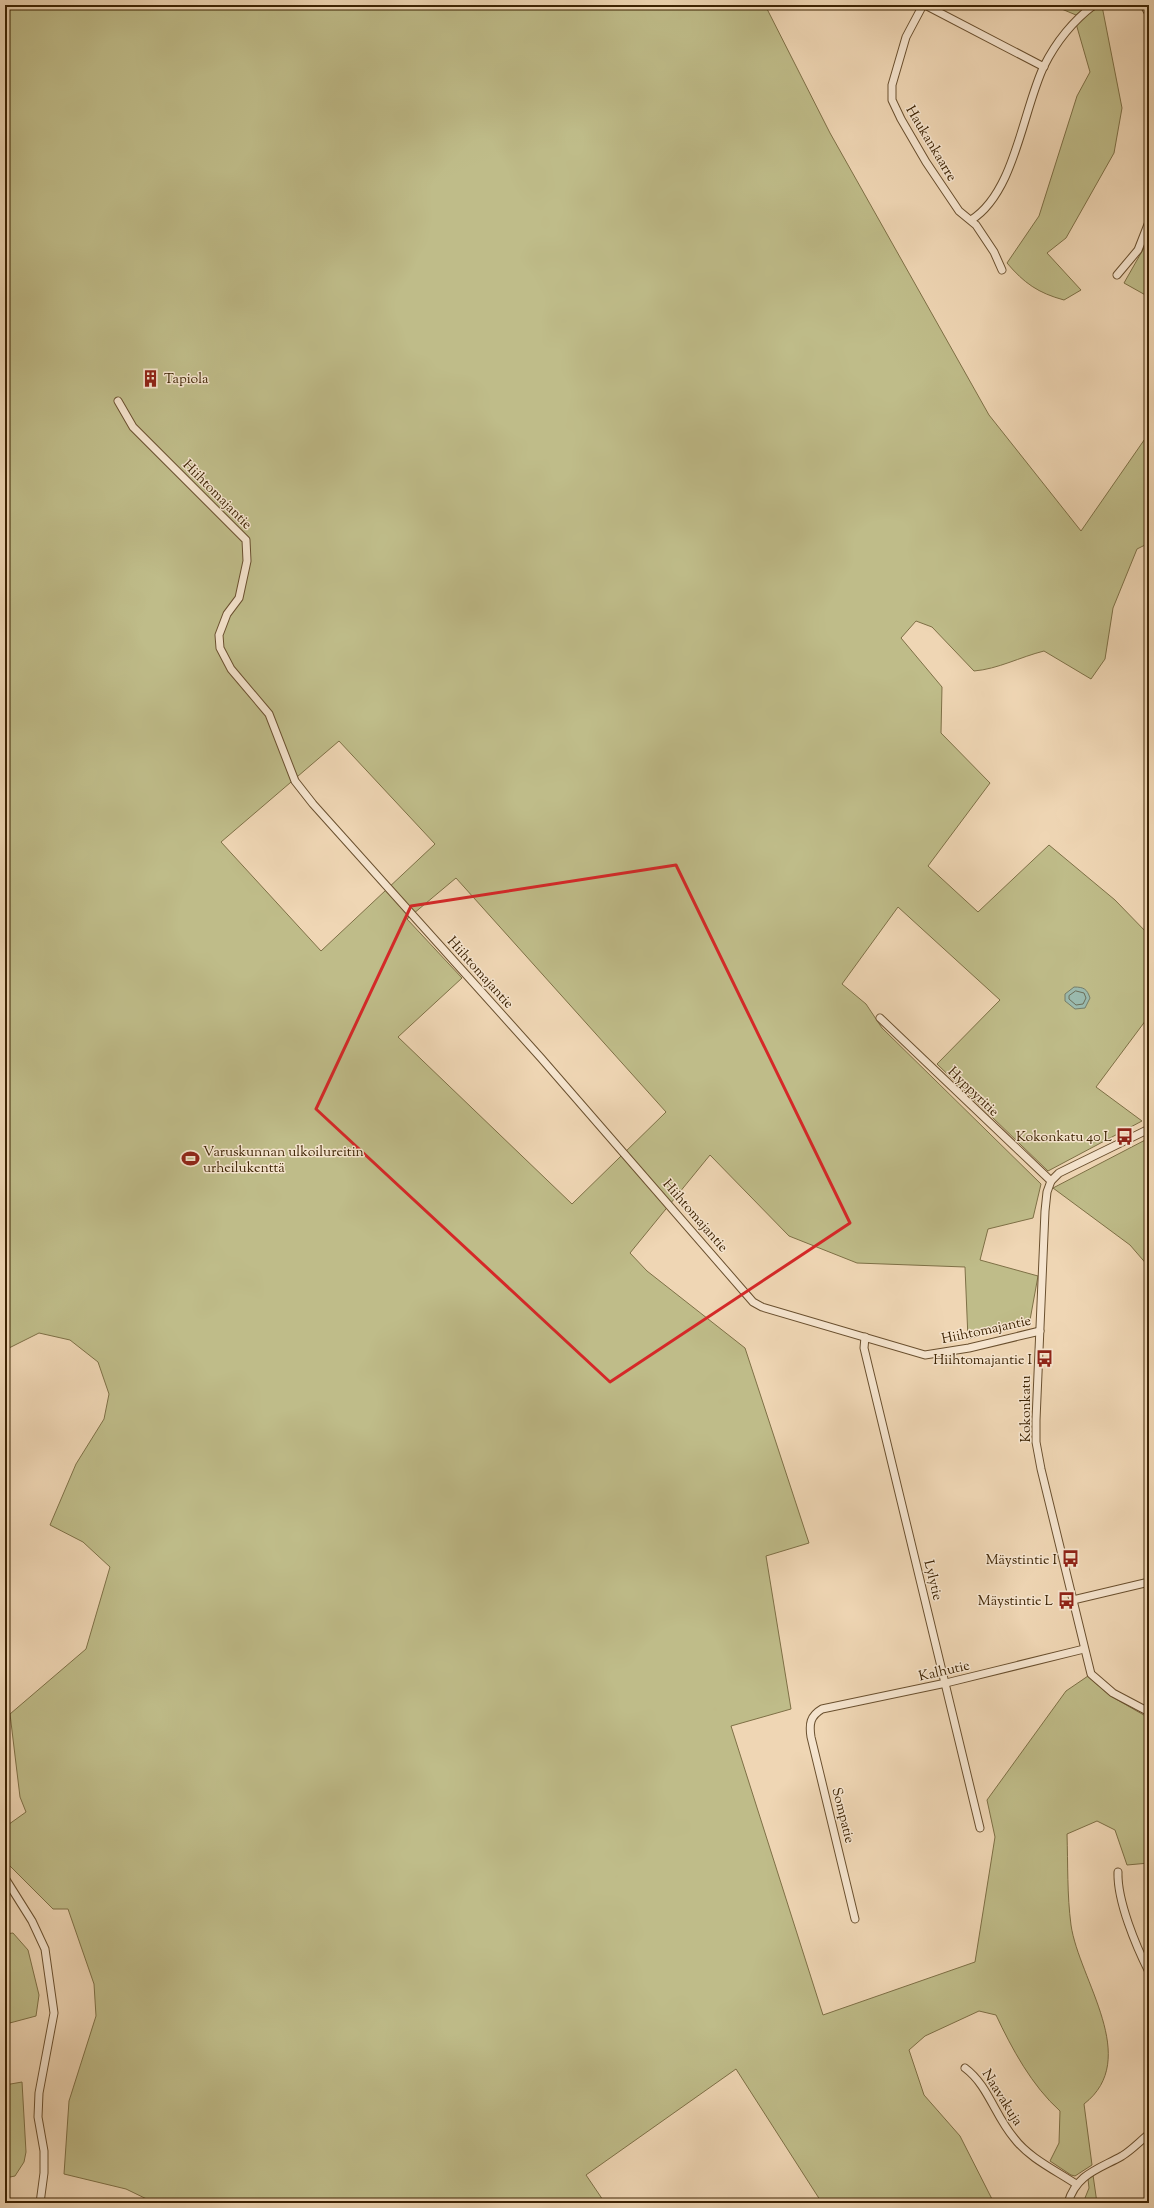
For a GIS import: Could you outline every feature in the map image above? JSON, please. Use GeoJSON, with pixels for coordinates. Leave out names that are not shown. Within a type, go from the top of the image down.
{"type":"FeatureCollection","features":[{"type":"Feature","properties":{"kind":"street"},"geometry":{"type":"LineString","coordinates":[[924,5],[1044,67]]}},
{"type":"Feature","properties":{"kind":"street","name":"Haukankaarre"},"geometry":{"type":"LineString","coordinates":[[924,5],[906,37],[892,85],[892,100],[901,119],[926,162],[959,211],[971,220],[994,252],[1002,270]]}},
{"type":"Feature","properties":{"kind":"street"},"geometry":{"type":"LineString","coordinates":[[971,220],[981,213],[988,204],[1014,155],[1044,67],[1075,20],[1094,5]]}},
{"type":"Feature","properties":{"kind":"street"},"geometry":{"type":"LineString","coordinates":[[1144,5],[1149,14]]}},
{"type":"Feature","properties":{"kind":"street"},"geometry":{"type":"LineString","coordinates":[[1118,275],[1138,250],[1149,222]]}},
{"type":"Feature","properties":{"kind":"street","name":"Hiihtomajantie"},"geometry":{"type":"LineString","coordinates":[[118,401],[133,427],[246,540],[247,561],[239,598],[227,614],[219,635],[220,648],[231,669],[269,714],[295,781],[313,804],[551,1069],[753,1302],[762,1307],[925,1355],[969,1348],[1040,1331]]}},
{"type":"Feature","properties":{"kind":"street","name":"Hyppyritie"},"geometry":{"type":"LineString","coordinates":[[880,1018],[1051,1181]]}},
{"type":"Feature","properties":{"kind":"street"},"geometry":{"type":"LineString","coordinates":[[1051,1181],[1070,1168],[1149,1129]]}},
{"type":"Feature","properties":{"kind":"street","name":"Kokonkatu"},"geometry":{"type":"LineString","coordinates":[[1051,1181],[1045,1211],[1040,1331],[1036,1385],[1036,1442],[1084,1650],[1091,1674],[1113,1693],[1149,1712]]}},
{"type":"Feature","properties":{"kind":"street","name":"Lylytie"},"geometry":{"type":"LineString","coordinates":[[865,1337],[864,1348],[980,1828]]}},
{"type":"Feature","properties":{"kind":"street"},"geometry":{"type":"LineString","coordinates":[[1073,1600],[1149,1582]]}},
{"type":"Feature","properties":{"kind":"street","name":"Kalhutie"},"geometry":{"type":"LineString","coordinates":[[812,1718],[822,1709],[946,1683],[1084,1650]]}},
{"type":"Feature","properties":{"kind":"street","name":"Sompatie"},"geometry":{"type":"LineString","coordinates":[[812,1718],[809,1726],[811,1737],[855,1919]]}},
{"type":"Feature","properties":{"kind":"street"},"geometry":{"type":"LineString","coordinates":[[1118,1872],[1118,1882],[1134,1939],[1149,1972]]}},
{"type":"Feature","properties":{"kind":"street"},"geometry":{"type":"LineString","coordinates":[[5,1878],[32,1921],[45,1949],[54,2013],[39,2093],[38,2117],[44,2158],[40,2203]]}},
{"type":"Feature","properties":{"kind":"street","name":"Naavakuja"},"geometry":{"type":"LineString","coordinates":[[965,2068],[976,2076],[1014,2139],[1029,2153],[1076,2184]]}},
{"type":"Feature","properties":{"kind":"street"},"geometry":{"type":"LineString","coordinates":[[1068,2203],[1076,2184],[1091,2171],[1122,2156],[1149,2134]]}},
{"type":"Feature","properties":{"kind":"highlighted area"},"geometry":{"type":"Polygon","coordinates":[[[676,865],[850,1223],[610,1382],[316,1109],[411,906],[676,865]]]}},
{"type":"Feature","properties":{"kind":"shaded area"},"geometry":{"type":"Polygon","coordinates":[[[5,5],[765,5],[830,133],[989,415],[1081,531],[1149,433],[1149,543],[1137,549],[1113,608],[1105,659],[1091,679],[1044,651],[992,668],[974,671],[932,627],[916,621],[901,638],[942,687],[941,733],[990,783],[928,866],[978,912],[1049,845],[1115,900],[1149,935],[1149,1016],[1096,1087],[1142,1121],[1048,1171],[937,1064],[1000,1000],[898,907],[842,984],[866,1004],[882,1028],[1041,1184],[1033,1218],[988,1229],[980,1260],[1038,1276],[1030,1320],[968,1339],[965,1267],[857,1263],[789,1236],[710,1155],[630,1253],[647,1271],[745,1348],[809,1543],[766,1556],[791,1709],[731,1726],[823,2015],[975,1962],[995,1837],[987,1800],[1066,1691],[1088,1676],[1109,1695],[1149,1718],[1149,1863],[1127,1865],[1115,1830],[1097,1821],[1067,1834],[1068,1891],[1071,1925],[1076,1947],[1102,2018],[1107,2042],[1108,2065],[1100,2086],[1084,2104],[1092,2165],[1075,2176],[1071,2175],[1050,2161],[1059,2143],[1060,2111],[1040,2090],[1032,2079],[1009,2041],[996,2015],[979,2011],[925,2036],[909,2050],[924,2095],[960,2136],[994,2203],[822,2203],[736,2069],[586,2175],[605,2203],[155,2203],[126,2189],[64,2174],[69,2101],[96,2016],[94,1984],[68,1909],[53,1909],[5,1861],[5,1827],[26,1812],[20,1797],[10,1714],[86,1649],[110,1567],[83,1542],[50,1525],[76,1464],[104,1419],[109,1394],[98,1362],[70,1340],[39,1333],[5,1350],[5,5]],[[339,741],[221,842],[321,951],[435,844],[339,741]],[[456,878],[407,919],[462,978],[398,1037],[572,1204],[666,1112],[456,878]]]}},
{"type":"Feature","properties":{"kind":"shaded area"},"geometry":{"type":"Polygon","coordinates":[[[1052,5],[1089,5],[1076,15],[1052,5]]]}},
{"type":"Feature","properties":{"kind":"shaded area"},"geometry":{"type":"Polygon","coordinates":[[[1102,6],[1122,108],[1114,153],[1066,238],[1047,253],[1081,290],[1064,300],[1047,294],[1032,286],[1019,276],[1007,263],[1039,216],[1077,96],[1090,72],[1075,20],[1102,6]]]}},
{"type":"Feature","properties":{"kind":"shaded area"},"geometry":{"type":"Polygon","coordinates":[[[1149,239],[1149,297],[1124,283],[1149,239]]]}},
{"type":"Feature","properties":{"kind":"shaded area"},"geometry":{"type":"Polygon","coordinates":[[[1149,1138],[1149,1267],[1130,1245],[1053,1188],[1149,1138]]]}},
{"type":"Feature","properties":{"kind":"shaded area"},"geometry":{"type":"Polygon","coordinates":[[[13,1933],[28,1950],[39,1995],[36,2016],[6,2024],[5,1934],[13,1933]]]}},
{"type":"Feature","properties":{"kind":"shaded area"},"geometry":{"type":"Polygon","coordinates":[[[22,2082],[26,2152],[24,2162],[15,2176],[5,2178],[5,2085],[22,2082]]]}},
{"type":"Feature","properties":{"kind":"shaded area"},"geometry":{"type":"Polygon","coordinates":[[[1093,2175],[1097,2203],[1083,2203],[1089,2188],[1088,2179],[1093,2175]]]}},
{"type":"Feature","properties":{"kind":"water"},"geometry":{"type":"Polygon","coordinates":[[[1074,987],[1083,988],[1088,992],[1090,998],[1085,1008],[1075,1009],[1065,1001],[1065,994],[1074,987]]]}},
{"type":"Feature","properties":{"kind":"place","name":"Tapiola"},"geometry":{"type":"Point","coordinates":[151,378]}},
{"type":"Feature","properties":{"kind":"place","name":"Kokonkatu 40 L"},"geometry":{"type":"Point","coordinates":[1125,1136]}},
{"type":"Feature","properties":{"kind":"place","name":"Varuskunnan ulkoilureitin urheilukenttä"},"geometry":{"type":"Point","coordinates":[190,1159]}},
{"type":"Feature","properties":{"kind":"place","name":"Hiihtomajantie I"},"geometry":{"type":"Point","coordinates":[1045,1359]}},
{"type":"Feature","properties":{"kind":"place","name":"Mäystintie I"},"geometry":{"type":"Point","coordinates":[1070,1559]}},
{"type":"Feature","properties":{"kind":"place","name":"Mäystintie L"},"geometry":{"type":"Point","coordinates":[1066,1600]}}]}
